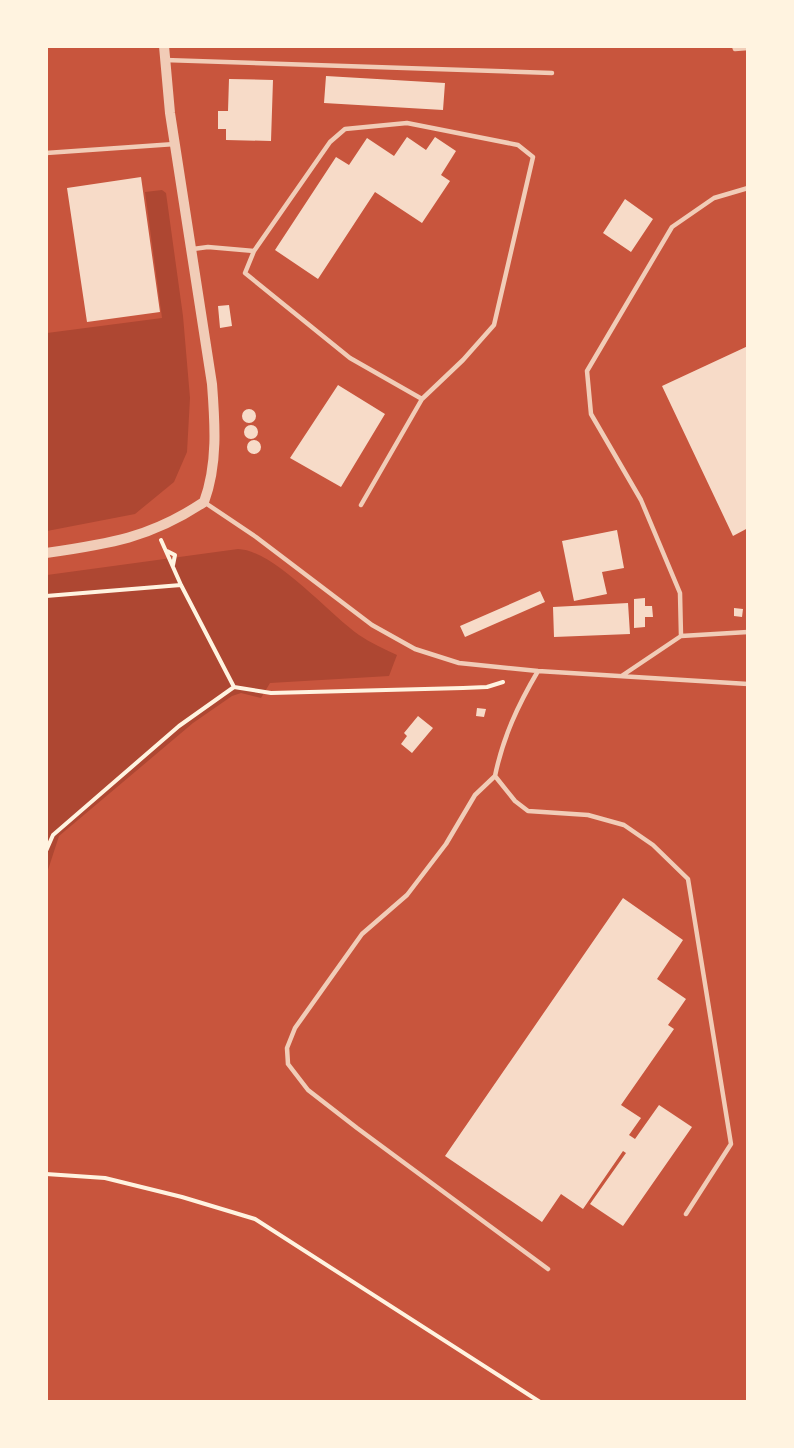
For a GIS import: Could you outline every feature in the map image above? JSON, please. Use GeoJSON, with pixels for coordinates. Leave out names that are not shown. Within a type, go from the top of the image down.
{"type":"FeatureCollection","features":[{"type":"Feature","properties":{"kind":"street"},"geometry":{"type":"LineString","coordinates":[[46,553],[115,543],[157,530],[204,502],[212,474],[214,417],[193,249],[164,60],[164,46]]}},
{"type":"Feature","properties":{"kind":"lane"},"geometry":{"type":"LineString","coordinates":[[734,46],[747,48]]}},
{"type":"Feature","properties":{"kind":"lane"},"geometry":{"type":"LineString","coordinates":[[164,60],[552,73]]}},
{"type":"Feature","properties":{"kind":"lane"},"geometry":{"type":"LineString","coordinates":[[361,505],[422,399],[463,360],[494,325],[533,158],[518,145],[407,123],[345,129],[330,142],[254,251],[245,273],[350,358],[422,399]]}},
{"type":"Feature","properties":{"kind":"lane"},"geometry":{"type":"LineString","coordinates":[[46,153],[176,144]]}},
{"type":"Feature","properties":{"kind":"lane"},"geometry":{"type":"LineString","coordinates":[[681,636],[680,593],[641,500],[591,414],[587,371],[672,227],[714,198],[747,188]]}},
{"type":"Feature","properties":{"kind":"lane"},"geometry":{"type":"LineString","coordinates":[[193,249],[208,247],[254,251]]}},
{"type":"Feature","properties":{"kind":"lane"},"geometry":{"type":"LineString","coordinates":[[204,502],[256,537],[372,626],[415,649],[459,663],[538,671],[747,684]]}},
{"type":"Feature","properties":{"kind":"lane"},"geometry":{"type":"LineString","coordinates":[[623,675],[681,636],[747,632]]}},
{"type":"Feature","properties":{"kind":"lane"},"geometry":{"type":"LineString","coordinates":[[538,671],[515,710],[501,748],[495,776],[475,795],[446,844],[407,895],[362,934],[295,1028],[287,1048],[288,1064],[308,1090],[548,1269]]}},
{"type":"Feature","properties":{"kind":"lane"},"geometry":{"type":"LineString","coordinates":[[495,776],[515,801],[528,811],[588,815],[624,825],[653,845],[688,879],[731,1144],[686,1214]]}},
{"type":"Feature","properties":{"kind":"path"},"geometry":{"type":"LineString","coordinates":[[157,530],[181,585],[234,687]]}},
{"type":"Feature","properties":{"kind":"path"},"geometry":{"type":"LineString","coordinates":[[46,596],[181,585]]}},
{"type":"Feature","properties":{"kind":"path"},"geometry":{"type":"LineString","coordinates":[[46,838],[53,835],[179,726],[234,687],[271,693],[487,687],[507,681]]}},
{"type":"Feature","properties":{"kind":"path"},"geometry":{"type":"LineString","coordinates":[[46,851],[53,835]]}},
{"type":"Feature","properties":{"kind":"path"},"geometry":{"type":"LineString","coordinates":[[46,1174],[105,1178],[182,1197],[255,1219],[540,1401]]}},
{"type":"Feature","properties":{"kind":"shaded area"},"geometry":{"type":"Polygon","coordinates":[[[162,190],[166,193],[183,316],[190,398],[187,452],[174,482],[135,514],[47,531],[47,333],[162,318],[145,192],[162,190]]]}},
{"type":"Feature","properties":{"kind":"shaded area"},"geometry":{"type":"Polygon","coordinates":[[[238,549],[252,552],[268,560],[301,584],[359,635],[397,655],[389,676],[270,683],[261,698],[241,693],[232,696],[193,723],[59,836],[47,873],[47,575],[238,549]]]}},
{"type":"Feature","properties":{"kind":"building"},"geometry":{"type":"Polygon","coordinates":[[[326,76],[445,83],[443,110],[324,103],[326,76]]]}},
{"type":"Feature","properties":{"kind":"building"},"geometry":{"type":"Polygon","coordinates":[[[229,79],[273,80],[271,141],[226,140],[226,129],[218,129],[218,111],[228,111],[229,79]]]}},
{"type":"Feature","properties":{"kind":"building"},"geometry":{"type":"Polygon","coordinates":[[[407,137],[426,150],[435,137],[456,151],[441,175],[450,181],[422,223],[375,192],[318,279],[275,250],[336,157],[349,165],[367,138],[394,156],[407,137]]]}},
{"type":"Feature","properties":{"kind":"building"},"geometry":{"type":"Polygon","coordinates":[[[141,177],[160,312],[87,322],[67,188],[141,177]]]}},
{"type":"Feature","properties":{"kind":"building"},"geometry":{"type":"Polygon","coordinates":[[[625,199],[653,219],[631,252],[603,233],[625,199]]]}},
{"type":"Feature","properties":{"kind":"building"},"geometry":{"type":"Polygon","coordinates":[[[229,305],[232,326],[220,328],[218,306],[229,305]]]}},
{"type":"Feature","properties":{"kind":"building"},"geometry":{"type":"Polygon","coordinates":[[[748,346],[748,528],[733,536],[662,386],[748,346]]]}},
{"type":"Feature","properties":{"kind":"building"},"geometry":{"type":"Polygon","coordinates":[[[338,385],[385,414],[341,487],[290,458],[338,385]]]}},
{"type":"Feature","properties":{"kind":"building"},"geometry":{"type":"Polygon","coordinates":[[[246,409],[252,409],[256,416],[252,423],[246,423],[242,419],[242,413],[246,409]]]}},
{"type":"Feature","properties":{"kind":"building"},"geometry":{"type":"Polygon","coordinates":[[[248,425],[254,425],[258,432],[254,439],[248,439],[244,435],[244,429],[248,425]]]}},
{"type":"Feature","properties":{"kind":"building"},"geometry":{"type":"Polygon","coordinates":[[[251,440],[257,440],[261,447],[257,454],[251,454],[247,450],[247,444],[251,440]]]}},
{"type":"Feature","properties":{"kind":"building"},"geometry":{"type":"Polygon","coordinates":[[[617,530],[624,568],[602,572],[607,594],[574,601],[562,541],[617,530]]]}},
{"type":"Feature","properties":{"kind":"building"},"geometry":{"type":"Polygon","coordinates":[[[540,591],[545,602],[465,637],[460,626],[540,591]]]}},
{"type":"Feature","properties":{"kind":"building"},"geometry":{"type":"Polygon","coordinates":[[[645,598],[645,606],[652,606],[653,617],[645,617],[645,627],[634,628],[634,599],[645,598]]]}},
{"type":"Feature","properties":{"kind":"building"},"geometry":{"type":"Polygon","coordinates":[[[628,603],[630,634],[554,637],[553,607],[628,603]]]}},
{"type":"Feature","properties":{"kind":"building"},"geometry":{"type":"Polygon","coordinates":[[[734,608],[743,609],[742,617],[734,616],[734,608]]]}},
{"type":"Feature","properties":{"kind":"building"},"geometry":{"type":"Polygon","coordinates":[[[477,708],[486,709],[484,717],[476,716],[477,708]]]}},
{"type":"Feature","properties":{"kind":"building"},"geometry":{"type":"Polygon","coordinates":[[[418,716],[433,728],[412,753],[401,744],[407,736],[404,733],[418,716]]]}},
{"type":"Feature","properties":{"kind":"building"},"geometry":{"type":"Polygon","coordinates":[[[623,898],[683,940],[657,979],[686,999],[668,1025],[674,1029],[621,1105],[641,1118],[629,1135],[635,1139],[659,1105],[692,1127],[623,1226],[590,1204],[626,1153],[623,1151],[583,1209],[561,1194],[542,1222],[445,1156],[623,898]]]}}]}
